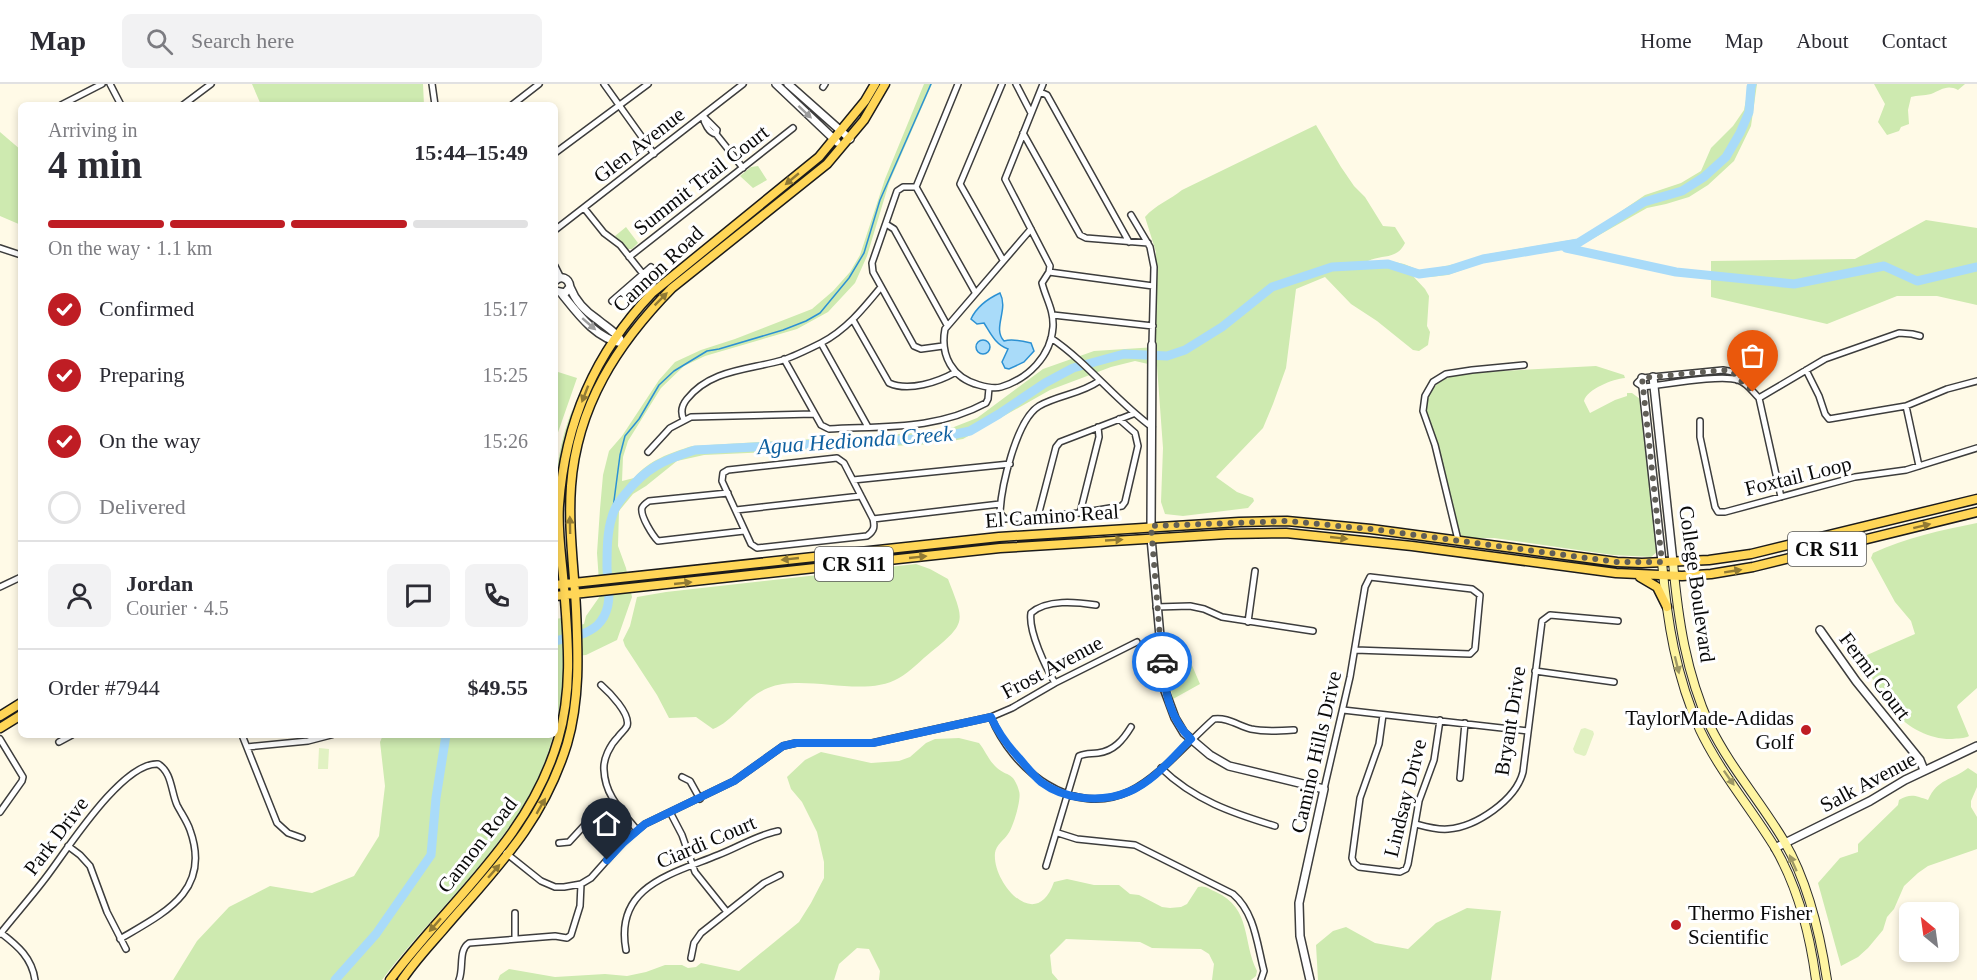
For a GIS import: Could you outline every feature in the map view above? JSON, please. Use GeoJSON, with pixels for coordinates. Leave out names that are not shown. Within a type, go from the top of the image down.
{"type":"FeatureCollection","features":[{"type":"Feature","properties":{"kind":"main road","name":"Cannon Road"},"geometry":{"type":"LineString","coordinates":[[572,627],[560,595],[559,507],[567,450],[586,388],[614,338],[630,316],[665,282],[819,157],[865,101],[875,84]]}},
{"type":"Feature","properties":{"kind":"main road","name":"Cannon Road"},"geometry":{"type":"LineString","coordinates":[[402,980],[536,815],[559,767],[576,701],[572,627],[575,594],[570,527],[573,465],[586,416],[598,387],[623,343],[672,288],[827,165],[864,120],[885,84]]}},
{"type":"Feature","properties":{"kind":"main road","name":"El Camino Real"},"geometry":{"type":"LineString","coordinates":[[559,585],[999,537],[1151,526],[1287,521],[1371,529],[1617,562],[1709,560],[1751,554],[1977,499]]}},
{"type":"Feature","properties":{"kind":"main road","name":"El Camino Real"},"geometry":{"type":"LineString","coordinates":[[560,595],[1000,548],[1227,534],[1298,534],[1637,575],[1711,574],[1753,567],[1977,512]]}},
{"type":"Feature","properties":{"kind":"main road","name":"College Boulevard"},"geometry":{"type":"LineString","coordinates":[[1662,562],[1670,634],[1684,692],[1714,756],[1775,848],[1792,886],[1805,924],[1816,980]]}},
{"type":"Feature","properties":{"kind":"main road","name":"College Boulevard"},"geometry":{"type":"LineString","coordinates":[[1673,562],[1680,632],[1694,688],[1723,751],[1785,843],[1802,882],[1815,921],[1827,980]]}},
{"type":"Feature","properties":{"kind":"main road"},"geometry":{"type":"LineString","coordinates":[[1637,575],[1657,587],[1667,606]]}},
{"type":"Feature","properties":{"kind":"main road"},"geometry":{"type":"LineString","coordinates":[[0,716],[18,705]]}},
{"type":"Feature","properties":{"kind":"main road"},"geometry":{"type":"LineString","coordinates":[[0,728],[18,717]]}},
{"type":"Feature","properties":{"kind":"main road","name":"Cannon Road"},"geometry":{"type":"LineString","coordinates":[[390,980],[505,852]]}},
{"type":"Feature","properties":{"kind":"street"},"geometry":{"type":"LineString","coordinates":[[67,102],[102,84]]}},
{"type":"Feature","properties":{"kind":"street"},"geometry":{"type":"LineString","coordinates":[[110,84],[119,102]]}},
{"type":"Feature","properties":{"kind":"street"},"geometry":{"type":"LineString","coordinates":[[187,102],[212,84]]}},
{"type":"Feature","properties":{"kind":"street"},"geometry":{"type":"LineString","coordinates":[[432,84],[435,102]]}},
{"type":"Feature","properties":{"kind":"street"},"geometry":{"type":"LineString","coordinates":[[516,102],[539,84]]}},
{"type":"Feature","properties":{"kind":"street"},"geometry":{"type":"LineString","coordinates":[[604,84],[654,154]]}},
{"type":"Feature","properties":{"kind":"street"},"geometry":{"type":"LineString","coordinates":[[558,151],[648,84]]}},
{"type":"Feature","properties":{"kind":"street","name":"Glen Avenue"},"geometry":{"type":"LineString","coordinates":[[558,228],[743,84]]}},
{"type":"Feature","properties":{"kind":"street"},"geometry":{"type":"LineString","coordinates":[[776,84],[843,147]]}},
{"type":"Feature","properties":{"kind":"street"},"geometry":{"type":"LineString","coordinates":[[788,84],[849,139]]}},
{"type":"Feature","properties":{"kind":"street"},"geometry":{"type":"LineString","coordinates":[[916,187],[958,84]]}},
{"type":"Feature","properties":{"kind":"street"},"geometry":{"type":"LineString","coordinates":[[1002,84],[960,184],[1003,260]]}},
{"type":"Feature","properties":{"kind":"street"},"geometry":{"type":"LineString","coordinates":[[1016,84],[1032,113]]}},
{"type":"Feature","properties":{"kind":"street"},"geometry":{"type":"LineString","coordinates":[[1030,228],[947,325],[943,346],[949,364],[969,382],[989,388],[1001,387],[1038,364],[1046,353],[1051,338],[1053,315],[1041,283],[1049,272],[1050,266],[1005,179],[1043,84]]}},
{"type":"Feature","properties":{"kind":"street"},"geometry":{"type":"LineString","coordinates":[[1040,92],[1047,95],[1129,242]]}},
{"type":"Feature","properties":{"kind":"street"},"geometry":{"type":"LineString","coordinates":[[703,116],[704,123],[744,168]]}},
{"type":"Feature","properties":{"kind":"street","name":"Summit Trail Court"},"geometry":{"type":"LineString","coordinates":[[629,257],[794,128]]}},
{"type":"Feature","properties":{"kind":"street"},"geometry":{"type":"LineString","coordinates":[[1023,133],[1080,235],[1086,238],[1148,243]]}},
{"type":"Feature","properties":{"kind":"street"},"geometry":{"type":"LineString","coordinates":[[916,187],[903,187],[897,191],[872,263],[873,272],[914,346],[921,349],[943,346]]}},
{"type":"Feature","properties":{"kind":"street"},"geometry":{"type":"LineString","coordinates":[[916,187],[975,292]]}},
{"type":"Feature","properties":{"kind":"street"},"geometry":{"type":"LineString","coordinates":[[584,208],[643,274]]}},
{"type":"Feature","properties":{"kind":"street"},"geometry":{"type":"LineString","coordinates":[[1131,215],[1148,243],[1154,267],[1151,538],[1165,690],[1175,718],[1191,739],[1210,755],[1229,766],[1324,789]]}},
{"type":"Feature","properties":{"kind":"street"},"geometry":{"type":"LineString","coordinates":[[886,224],[894,229],[947,325]]}},
{"type":"Feature","properties":{"kind":"street"},"geometry":{"type":"LineString","coordinates":[[0,248],[18,254]]}},
{"type":"Feature","properties":{"kind":"street"},"geometry":{"type":"LineString","coordinates":[[612,302],[651,267]]}},
{"type":"Feature","properties":{"kind":"street"},"geometry":{"type":"LineString","coordinates":[[1049,272],[1153,286]]}},
{"type":"Feature","properties":{"kind":"street"},"geometry":{"type":"LineString","coordinates":[[558,279],[567,279],[576,299],[614,338]]}},
{"type":"Feature","properties":{"kind":"street"},"geometry":{"type":"LineString","coordinates":[[558,292],[567,292],[570,287]]}},
{"type":"Feature","properties":{"kind":"street"},"geometry":{"type":"LineString","coordinates":[[684,420],[681,411],[684,402],[706,381],[784,359],[821,343],[838,333],[853,320],[881,287]]}},
{"type":"Feature","properties":{"kind":"street"},"geometry":{"type":"LineString","coordinates":[[558,293],[591,326],[623,343]]}},
{"type":"Feature","properties":{"kind":"street"},"geometry":{"type":"LineString","coordinates":[[1053,315],[1153,326]]}},
{"type":"Feature","properties":{"kind":"street"},"geometry":{"type":"LineString","coordinates":[[853,320],[890,383],[896,386],[919,384],[940,380],[956,372]]}},
{"type":"Feature","properties":{"kind":"street"},"geometry":{"type":"LineString","coordinates":[[1759,398],[1825,359],[1899,333],[1920,336]]}},
{"type":"Feature","properties":{"kind":"street"},"geometry":{"type":"LineString","coordinates":[[1051,338],[1133,414],[1152,427]]}},
{"type":"Feature","properties":{"kind":"street"},"geometry":{"type":"LineString","coordinates":[[821,343],[868,427]]}},
{"type":"Feature","properties":{"kind":"street"},"geometry":{"type":"LineString","coordinates":[[784,359],[824,428],[925,424],[957,416],[986,403],[989,388]]}},
{"type":"Feature","properties":{"kind":"street"},"geometry":{"type":"LineString","coordinates":[[1458,540],[1435,445],[1424,411],[1425,396],[1433,382],[1446,374],[1524,365]]}},
{"type":"Feature","properties":{"kind":"street"},"geometry":{"type":"LineString","coordinates":[[1642,378],[1723,370],[1733,372],[1737,380]]}},
{"type":"Feature","properties":{"kind":"street"},"geometry":{"type":"LineString","coordinates":[[1806,370],[1829,419],[1906,406],[1947,389],[1977,381]]}},
{"type":"Feature","properties":{"kind":"street","name":"College Boulevard"},"geometry":{"type":"LineString","coordinates":[[1653,377],[1673,562]]}},
{"type":"Feature","properties":{"kind":"street"},"geometry":{"type":"LineString","coordinates":[[1643,387],[1721,377],[1737,380],[1748,386],[1759,398],[1781,497]]}},
{"type":"Feature","properties":{"kind":"street","name":"College Boulevard"},"geometry":{"type":"LineString","coordinates":[[1642,378],[1662,562]]}},
{"type":"Feature","properties":{"kind":"street"},"geometry":{"type":"LineString","coordinates":[[1099,381],[1092,386],[1039,406],[1030,414],[1019,433],[1000,504],[1000,513],[1005,519],[1119,508],[1125,502],[1138,446],[1135,433],[1119,419]]}},
{"type":"Feature","properties":{"kind":"street"},"geometry":{"type":"LineString","coordinates":[[1906,406],[1919,466]]}},
{"type":"Feature","properties":{"kind":"street"},"geometry":{"type":"LineString","coordinates":[[648,452],[670,428],[684,420],[699,416],[814,414]]}},
{"type":"Feature","properties":{"kind":"street"},"geometry":{"type":"LineString","coordinates":[[1038,516],[1058,443],[1063,439],[1133,414]]}},
{"type":"Feature","properties":{"kind":"street","name":"Foxtail Loop"},"geometry":{"type":"LineString","coordinates":[[1700,421],[1700,437],[1718,512],[1855,477],[1906,470],[1977,448]]}},
{"type":"Feature","properties":{"kind":"street"},"geometry":{"type":"LineString","coordinates":[[1080,513],[1100,437],[1098,428]]}},
{"type":"Feature","properties":{"kind":"street"},"geometry":{"type":"LineString","coordinates":[[837,458],[844,463],[875,525],[867,536],[757,548],[751,544],[744,531],[728,493],[722,481],[722,476],[728,470],[837,458]]}},
{"type":"Feature","properties":{"kind":"street"},"geometry":{"type":"LineString","coordinates":[[853,480],[1010,464]]}},
{"type":"Feature","properties":{"kind":"street"},"geometry":{"type":"LineString","coordinates":[[728,493],[649,501],[642,506],[641,511],[652,535],[658,540],[744,531]]}},
{"type":"Feature","properties":{"kind":"street"},"geometry":{"type":"LineString","coordinates":[[736,510],[861,496]]}},
{"type":"Feature","properties":{"kind":"street"},"geometry":{"type":"LineString","coordinates":[[873,519],[1000,504]]}},
{"type":"Feature","properties":{"kind":"street"},"geometry":{"type":"LineString","coordinates":[[1248,622],[1256,571]]}},
{"type":"Feature","properties":{"kind":"street","name":"Camino Hills Drive"},"geometry":{"type":"LineString","coordinates":[[1310,980],[1300,936],[1300,896],[1343,710],[1365,587],[1370,577],[1378,577],[1476,590],[1480,598],[1474,649],[1467,655],[1355,650]]}},
{"type":"Feature","properties":{"kind":"street"},"geometry":{"type":"LineString","coordinates":[[0,587],[18,578]]}},
{"type":"Feature","properties":{"kind":"street"},"geometry":{"type":"LineString","coordinates":[[1055,683],[1044,663],[1030,621],[1031,613],[1052,604],[1096,605]]}},
{"type":"Feature","properties":{"kind":"street"},"geometry":{"type":"LineString","coordinates":[[1156,607],[1190,606],[1222,617],[1313,631]]}},
{"type":"Feature","properties":{"kind":"street","name":"Bryant Drive"},"geometry":{"type":"LineString","coordinates":[[1416,824],[1437,830],[1458,828],[1503,803],[1515,790],[1522,777],[1544,618],[1550,615],[1618,621]]}},
{"type":"Feature","properties":{"kind":"street","name":"Fermi Court"},"geometry":{"type":"LineString","coordinates":[[1820,630],[1856,681],[1920,760],[1924,770]]}},
{"type":"Feature","properties":{"kind":"street","name":"Frost Avenue"},"geometry":{"type":"LineString","coordinates":[[581,884],[591,878],[637,830],[734,781],[783,746],[796,743],[873,743],[991,717],[1137,642]]}},
{"type":"Feature","properties":{"kind":"street"},"geometry":{"type":"LineString","coordinates":[[1535,671],[1614,682]]}},
{"type":"Feature","properties":{"kind":"street"},"geometry":{"type":"LineString","coordinates":[[601,684],[612,694],[627,719],[626,728],[616,738],[607,755],[604,767],[605,779],[610,798],[637,830]]}},
{"type":"Feature","properties":{"kind":"street"},"geometry":{"type":"LineString","coordinates":[[1343,710],[1528,731]]}},
{"type":"Feature","properties":{"kind":"street","name":"Lindsay Drive"},"geometry":{"type":"LineString","coordinates":[[1383,715],[1379,744],[1360,798],[1352,858],[1359,867],[1400,872],[1406,869],[1408,864],[1419,801],[1434,760],[1440,720]]}},
{"type":"Feature","properties":{"kind":"street"},"geometry":{"type":"LineString","coordinates":[[991,717],[1006,744],[1034,775],[1048,786],[1068,795],[1088,799],[1118,796],[1151,779],[1214,718],[1249,729],[1294,730]]}},
{"type":"Feature","properties":{"kind":"street"},"geometry":{"type":"LineString","coordinates":[[1460,778],[1465,723]]}},
{"type":"Feature","properties":{"kind":"street"},"geometry":{"type":"LineString","coordinates":[[1046,866],[1058,833],[1079,756],[1101,753],[1115,747],[1131,727]]}},
{"type":"Feature","properties":{"kind":"street"},"geometry":{"type":"LineString","coordinates":[[59,742],[66,738]]}},
{"type":"Feature","properties":{"kind":"street"},"geometry":{"type":"LineString","coordinates":[[243,738],[277,823],[288,834],[302,838]]}},
{"type":"Feature","properties":{"kind":"street"},"geometry":{"type":"LineString","coordinates":[[247,747],[320,738]]}},
{"type":"Feature","properties":{"kind":"street"},"geometry":{"type":"LineString","coordinates":[[0,739],[23,777],[0,812]]}},
{"type":"Feature","properties":{"kind":"street","name":"Salk Avenue"},"geometry":{"type":"LineString","coordinates":[[1775,848],[1870,801],[1924,770],[1977,746]]}},
{"type":"Feature","properties":{"kind":"street","name":"Park Drive"},"geometry":{"type":"LineString","coordinates":[[0,934],[99,805],[116,788],[146,766],[158,764],[167,772],[176,802],[194,844],[193,872],[187,888],[175,904],[166,912],[120,939]]}},
{"type":"Feature","properties":{"kind":"street"},"geometry":{"type":"LineString","coordinates":[[1161,768],[1178,784],[1191,792],[1234,813],[1275,826]]}},
{"type":"Feature","properties":{"kind":"street"},"geometry":{"type":"LineString","coordinates":[[682,777],[690,781],[700,799]]}},
{"type":"Feature","properties":{"kind":"street"},"geometry":{"type":"LineString","coordinates":[[559,843],[569,842],[592,816],[614,801]]}},
{"type":"Feature","properties":{"kind":"street"},"geometry":{"type":"LineString","coordinates":[[670,812],[682,835],[692,865],[727,912]]}},
{"type":"Feature","properties":{"kind":"street","name":"Ciardi Court"},"geometry":{"type":"LineString","coordinates":[[626,950],[623,929],[639,894],[649,886],[662,878],[718,856],[765,833],[778,831]]}},
{"type":"Feature","properties":{"kind":"street"},"geometry":{"type":"LineString","coordinates":[[1058,833],[1077,839],[1135,845],[1240,899],[1251,918],[1264,972],[1261,980]]}},
{"type":"Feature","properties":{"kind":"street"},"geometry":{"type":"LineString","coordinates":[[68,846],[90,866],[107,912],[126,949]]}},
{"type":"Feature","properties":{"kind":"street"},"geometry":{"type":"LineString","coordinates":[[459,980],[466,944],[555,936],[567,938],[571,935],[580,906],[581,884],[564,887],[541,881],[505,852]]}},
{"type":"Feature","properties":{"kind":"street"},"geometry":{"type":"LineString","coordinates":[[691,958],[694,943],[701,933],[764,883],[780,875]]}},
{"type":"Feature","properties":{"kind":"street"},"geometry":{"type":"LineString","coordinates":[[515,913],[515,939]]}},
{"type":"Feature","properties":{"kind":"street"},"geometry":{"type":"LineString","coordinates":[[0,934],[18,946],[27,956],[35,980]]}},
{"type":"Feature","properties":{"kind":"green space"},"geometry":{"type":"Polygon","coordinates":[[[252,84],[423,84],[424,102],[260,102],[252,84]]]}},
{"type":"Feature","properties":{"kind":"green space"},"geometry":{"type":"Polygon","coordinates":[[[924,84],[932,84],[889,183],[867,256],[855,283],[828,312],[797,329],[705,356],[684,366],[661,388],[628,441],[623,457],[622,481],[634,478],[646,466],[660,458],[692,446],[933,432],[954,427],[977,418],[1043,369],[1094,351],[1156,347],[1156,252],[1145,217],[1182,190],[1316,125],[1341,167],[1365,197],[1383,226],[1395,227],[1405,243],[1394,254],[1368,261],[1390,261],[1419,270],[1427,270],[1464,262],[1483,255],[1582,238],[1645,195],[1681,183],[1701,171],[1711,148],[1733,126],[1744,110],[1749,84],[1757,84],[1751,126],[1734,161],[1708,185],[1689,197],[1647,208],[1578,247],[1490,260],[1448,275],[1430,277],[1412,275],[1429,296],[1428,345],[1419,351],[1413,350],[1377,321],[1351,304],[1325,277],[1296,289],[1286,368],[1263,428],[1216,477],[1237,492],[1253,498],[1254,501],[1248,508],[1183,516],[1165,514],[1161,502],[1163,448],[1157,366],[1135,361],[1111,367],[1050,390],[963,439],[934,444],[704,455],[677,461],[633,494],[619,511],[618,546],[626,568],[632,597],[617,640],[586,655],[564,657],[562,695],[558,713],[558,619],[562,618],[563,629],[584,624],[586,616],[600,596],[597,553],[603,475],[609,451],[622,436],[659,380],[675,362],[701,350],[812,309],[833,291],[850,272],[860,255],[885,179],[924,84]]]}},
{"type":"Feature","properties":{"kind":"green space"},"geometry":{"type":"Polygon","coordinates":[[[1874,84],[1965,84],[1958,90],[1947,88],[1931,94],[1911,97],[1908,110],[1909,124],[1887,135],[1878,122],[1885,104],[1874,84]]]}},
{"type":"Feature","properties":{"kind":"green space"},"geometry":{"type":"Polygon","coordinates":[[[0,132],[18,147],[18,224],[0,216],[0,132]]]}},
{"type":"Feature","properties":{"kind":"green space"},"geometry":{"type":"Polygon","coordinates":[[[758,166],[767,180],[753,188],[740,176],[751,167],[758,166]]]}},
{"type":"Feature","properties":{"kind":"green space"},"geometry":{"type":"Polygon","coordinates":[[[1926,220],[1977,228],[1977,305],[1937,296],[1897,296],[1827,324],[1711,297],[1711,261],[1855,259],[1926,220]]]}},
{"type":"Feature","properties":{"kind":"green space"},"geometry":{"type":"Polygon","coordinates":[[[626,227],[638,243],[632,249],[627,249],[615,236],[626,227]]]}},
{"type":"Feature","properties":{"kind":"green space"},"geometry":{"type":"Polygon","coordinates":[[[1596,366],[1624,375],[1625,378],[1614,380],[1590,392],[1584,401],[1590,413],[1627,396],[1627,393],[1632,393],[1640,399],[1657,552],[1651,557],[1613,555],[1494,538],[1463,538],[1459,532],[1440,456],[1428,422],[1426,409],[1432,389],[1446,379],[1464,373],[1596,366]]]}},
{"type":"Feature","properties":{"kind":"green space"},"geometry":{"type":"Polygon","coordinates":[[[558,372],[577,378],[558,432],[558,372]]]}},
{"type":"Feature","properties":{"kind":"green space"},"geometry":{"type":"Polygon","coordinates":[[[573,408],[561,455],[558,480],[559,456],[573,408]]]}},
{"type":"Feature","properties":{"kind":"green space"},"geometry":{"type":"Polygon","coordinates":[[[1977,523],[1977,688],[1957,707],[1969,736],[1952,739],[1936,737],[1907,724],[1894,713],[1876,686],[1870,670],[1867,655],[1915,634],[1911,621],[1895,602],[1871,558],[1873,553],[1898,543],[1977,523]]]}},
{"type":"Feature","properties":{"kind":"green space"},"geometry":{"type":"Polygon","coordinates":[[[916,564],[948,579],[957,604],[959,620],[952,634],[911,669],[885,684],[851,686],[799,683],[768,688],[713,729],[696,717],[669,718],[623,640],[630,626],[637,597],[916,564]]]}},
{"type":"Feature","properties":{"kind":"green space"},"geometry":{"type":"Polygon","coordinates":[[[1188,656],[1200,684],[1173,699],[1167,662],[1188,656]]]}},
{"type":"Feature","properties":{"kind":"green space"},"geometry":{"type":"Polygon","coordinates":[[[1581,729],[1593,731],[1594,734],[1584,756],[1575,753],[1573,749],[1581,729]]]}},
{"type":"Feature","properties":{"kind":"green space"},"geometry":{"type":"Polygon","coordinates":[[[382,738],[552,738],[542,769],[525,802],[504,834],[382,980],[173,980],[197,941],[229,907],[270,886],[312,893],[354,876],[379,836],[385,786],[380,742],[382,738]]]}},
{"type":"Feature","properties":{"kind":"green space"},"geometry":{"type":"Polygon","coordinates":[[[959,738],[979,743],[995,766],[1012,777],[1017,784],[1020,795],[1014,820],[1010,831],[998,845],[995,853],[1000,877],[1017,898],[1027,903],[1037,903],[1046,897],[1054,882],[1067,879],[1094,885],[1119,885],[1130,894],[1139,895],[1162,907],[1170,908],[1187,904],[1198,887],[1205,887],[1227,899],[1241,917],[1257,971],[1256,976],[1251,980],[1212,980],[1214,964],[1209,954],[1201,949],[1152,948],[1140,942],[1066,939],[1050,955],[1052,973],[1058,980],[879,980],[880,971],[869,949],[857,948],[839,964],[834,980],[498,980],[500,975],[509,969],[555,977],[605,974],[627,976],[665,965],[682,965],[688,968],[696,967],[701,963],[739,971],[799,922],[824,878],[824,862],[817,832],[802,802],[791,789],[787,777],[805,760],[821,752],[871,763],[899,761],[910,757],[926,743],[935,739],[959,738]]]}},
{"type":"Feature","properties":{"kind":"green space"},"geometry":{"type":"Polygon","coordinates":[[[319,748],[329,749],[328,769],[318,769],[319,748]]]}},
{"type":"Feature","properties":{"kind":"green space"},"geometry":{"type":"Polygon","coordinates":[[[1968,768],[1977,774],[1977,787],[1971,807],[1977,817],[1977,849],[1928,866],[1918,873],[1904,886],[1894,909],[1887,917],[1883,930],[1858,957],[1841,966],[1818,883],[1840,858],[1858,852],[1858,844],[1898,805],[1899,800],[1917,796],[1928,800],[1941,784],[1968,768]]]}},
{"type":"Feature","properties":{"kind":"green space"},"geometry":{"type":"Polygon","coordinates":[[[1467,908],[1501,911],[1491,980],[1318,980],[1316,945],[1333,931],[1346,927],[1375,943],[1408,949],[1436,923],[1467,908]]]}},
{"type":"Feature","properties":{"kind":"water"},"geometry":{"type":"Polygon","coordinates":[[[1000,293],[1003,306],[1001,336],[1004,341],[1031,343],[1034,351],[1024,362],[1009,369],[1005,368],[1002,362],[1008,349],[991,335],[984,323],[977,324],[971,319],[983,303],[1000,293]]]}},
{"type":"Feature","properties":{"kind":"water"},"geometry":{"type":"Polygon","coordinates":[[[980,340],[986,340],[990,347],[986,354],[980,354],[976,350],[976,344],[980,340]]]}},
{"type":"Feature","properties":{"kind":"waterway"},"geometry":{"type":"LineString","coordinates":[[612,516],[620,455],[625,436],[639,419],[659,385],[674,371],[707,351],[783,330],[806,321],[820,313],[849,278],[864,253],[880,200],[931,84]]}},
{"type":"Feature","properties":{"kind":"waterway","name":"Agua Hedionda Creek"},"geometry":{"type":"LineString","coordinates":[[558,640],[574,637],[592,629],[605,615],[609,588],[608,542],[614,510],[641,477],[665,461],[695,450],[938,438],[970,431],[1045,383],[1073,368],[1124,354],[1167,356],[1185,350],[1222,327],[1272,287],[1332,267],[1388,264],[1419,274],[1449,270],[1483,259],[1578,243],[1644,202],[1682,191],[1704,177],[1726,157],[1749,112],[1752,84]]}},
{"type":"Feature","properties":{"kind":"waterway","name":"Agua Hedionda Creek"},"geometry":{"type":"LineString","coordinates":[[1566,248],[1676,272],[1794,284],[1884,266],[1917,281],[1977,267]]}},
{"type":"Feature","properties":{"kind":"waterway","name":"Agua Hedionda Creek"},"geometry":{"type":"LineString","coordinates":[[335,980],[376,934],[431,855],[436,798],[446,738]]}},
{"type":"Feature","properties":{"kind":"way so far"},"geometry":{"type":"LineString","coordinates":[[1162,662],[1151,526],[1287,521],[1371,529],[1617,562],[1662,562],[1642,378],[1723,370],[1733,372],[1737,380],[1753,392]]}},
{"type":"Feature","properties":{"kind":"place","name":"TaylorMade-Adidas Golf"},"geometry":{"type":"Point","coordinates":[1806,730]}},
{"type":"Feature","properties":{"kind":"place","name":"Thermo Fisher Scientific"},"geometry":{"type":"Point","coordinates":[1676,925]}},
{"type":"Feature","properties":{"kind":"route"},"geometry":{"type":"LineString","coordinates":[[607,860],[645,824],[734,781],[783,746],[796,743],[873,743],[991,717],[1006,744],[1040,781],[1048,786],[1068,795],[1088,799],[1118,796],[1151,779],[1191,739],[1184,733],[1169,704],[1162,662]]}}]}
